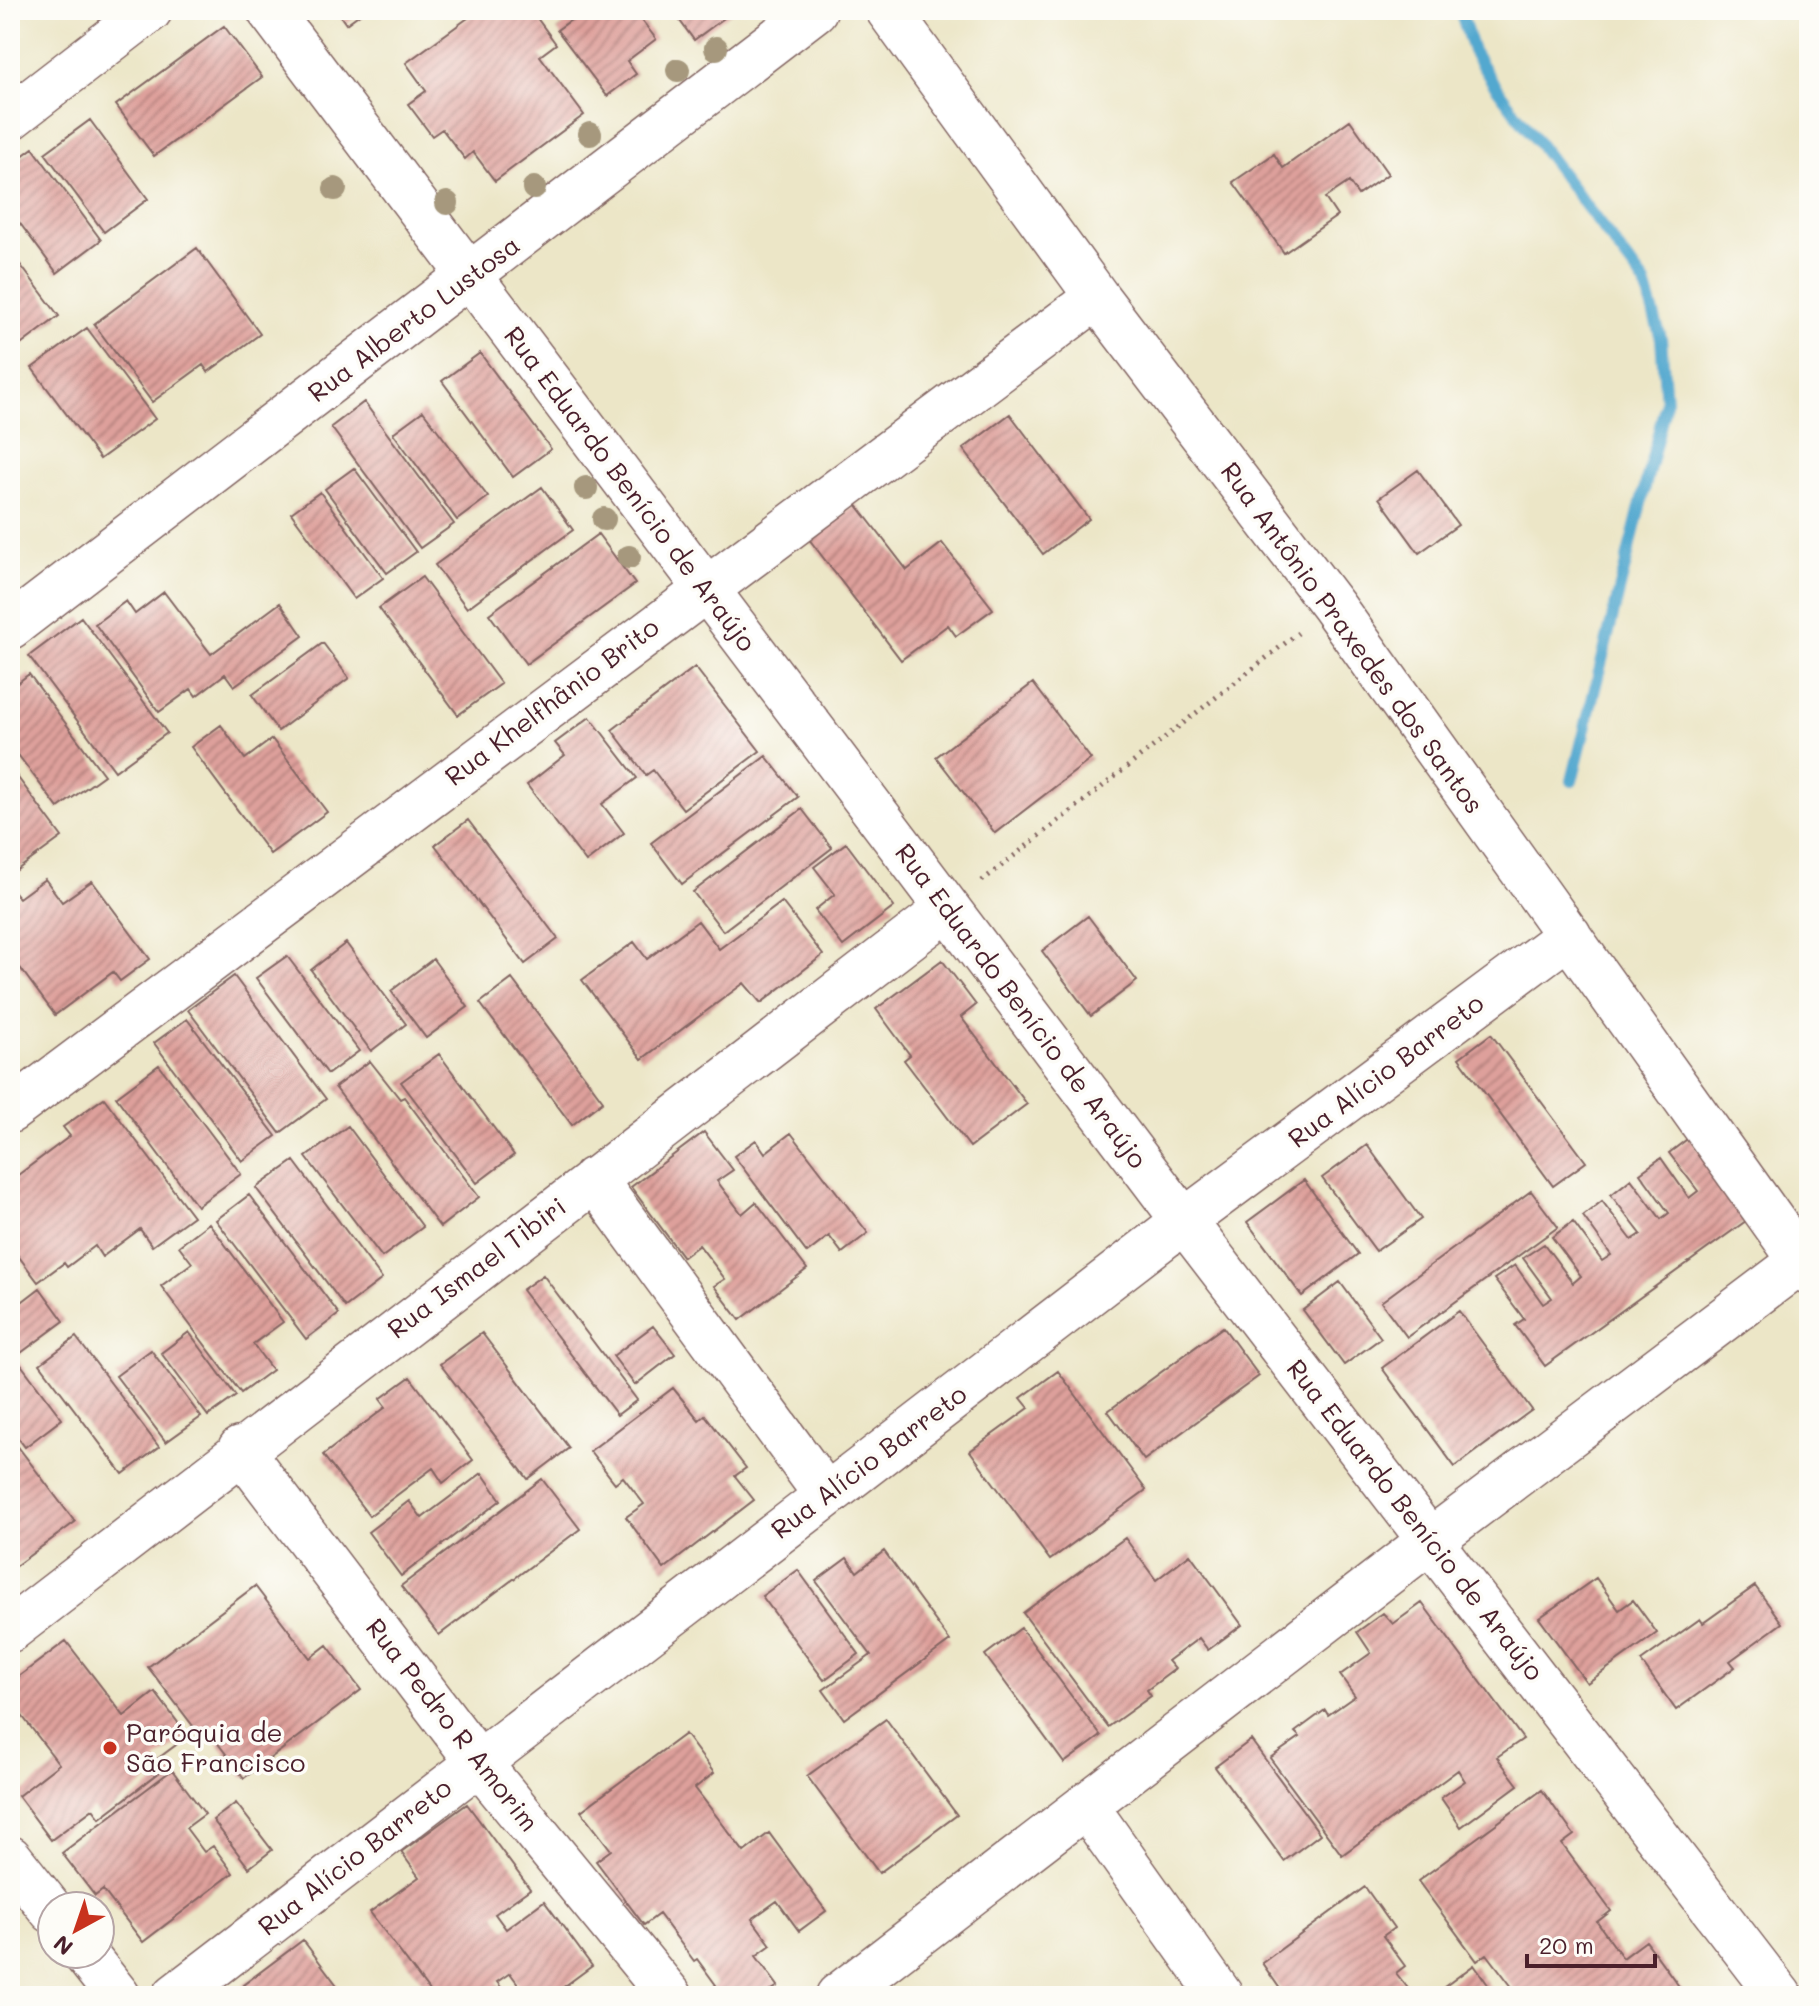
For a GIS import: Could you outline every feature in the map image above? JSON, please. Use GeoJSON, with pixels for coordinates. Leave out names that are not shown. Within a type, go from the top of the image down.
{"type":"FeatureCollection","features":[{"type":"Feature","properties":{"kind":"street"},"geometry":{"type":"LineString","coordinates":[[10,118],[150,10]]}},
{"type":"Feature","properties":{"kind":"street","name":"Rua Eduardo Benício de Araújo"},"geometry":{"type":"LineString","coordinates":[[269,10],[468,278],[1184,1221],[1780,1996]]}},
{"type":"Feature","properties":{"kind":"street","name":"Rua Alberto Lustosa"},"geometry":{"type":"LineString","coordinates":[[10,627],[815,10]]}},
{"type":"Feature","properties":{"kind":"street","name":"Rua Antônio Praxedes dos Santos"},"geometry":{"type":"LineString","coordinates":[[888,10],[1097,297],[1333,606],[1805,1266]]}},
{"type":"Feature","properties":{"kind":"street","name":"Rua Khelfhânio Brito"},"geometry":{"type":"LineString","coordinates":[[10,1111],[705,587],[1097,297]]}},
{"type":"Feature","properties":{"kind":"street","name":"Rua Ismael Tibiri"},"geometry":{"type":"LineString","coordinates":[[10,1630],[240,1449],[947,909]]}},
{"type":"Feature","properties":{"kind":"street","name":"Rua Alício Barreto"},"geometry":{"type":"LineString","coordinates":[[175,1996],[1184,1221],[1569,935]]}},
{"type":"Feature","properties":{"kind":"street"},"geometry":{"type":"LineString","coordinates":[[594,1179],[826,1495]]}},
{"type":"Feature","properties":{"kind":"street"},"geometry":{"type":"LineString","coordinates":[[838,1996],[1431,1540],[1805,1266]]}},
{"type":"Feature","properties":{"kind":"street","name":"Rua Pedro R Amorim"},"geometry":{"type":"LineString","coordinates":[[240,1449],[478,1762],[670,1996]]}},
{"type":"Feature","properties":{"kind":"street"},"geometry":{"type":"LineString","coordinates":[[1086,1806],[1221,1996]]}},
{"type":"Feature","properties":{"kind":"street"},"geometry":{"type":"LineString","coordinates":[[10,1858],[36,1891]]}},
{"type":"Feature","properties":{"kind":"street"},"geometry":{"type":"LineString","coordinates":[[98,1970],[118,1996]]}},
{"type":"Feature","properties":{"kind":"path"},"geometry":{"type":"LineString","coordinates":[[947,909],[1333,606]]}},
{"type":"Feature","properties":{"kind":"building"},"geometry":{"type":"Polygon","coordinates":[[[336,10],[365,10],[346,24],[336,10]]]}},
{"type":"Feature","properties":{"kind":"building"},"geometry":{"type":"Polygon","coordinates":[[[479,10],[531,10],[556,44],[540,56],[584,115],[495,181],[473,152],[465,159],[442,129],[432,136],[408,104],[426,91],[406,63],[479,10]]]}},
{"type":"Feature","properties":{"kind":"building"},"geometry":{"type":"Polygon","coordinates":[[[585,10],[634,10],[656,39],[627,61],[636,74],[607,96],[557,30],[585,10]]]}},
{"type":"Feature","properties":{"kind":"building"},"geometry":{"type":"Polygon","coordinates":[[[672,10],[735,10],[694,40],[672,10]]]}},
{"type":"Feature","properties":{"kind":"building"},"geometry":{"type":"Polygon","coordinates":[[[224,26],[262,77],[154,156],[116,105],[224,26]]]}},
{"type":"Feature","properties":{"kind":"building"},"geometry":{"type":"Polygon","coordinates":[[[90,120],[148,199],[104,232],[45,153],[90,120]]]}},
{"type":"Feature","properties":{"kind":"building"},"geometry":{"type":"Polygon","coordinates":[[[1350,120],[1388,174],[1358,195],[1349,182],[1325,198],[1337,216],[1284,253],[1233,182],[1274,154],[1283,168],[1350,120]]]}},
{"type":"Feature","properties":{"kind":"building"},"geometry":{"type":"Polygon","coordinates":[[[33,148],[101,240],[57,273],[10,210],[10,165],[33,148]]]}},
{"type":"Feature","properties":{"kind":"building"},"geometry":{"type":"Polygon","coordinates":[[[197,248],[260,334],[208,372],[203,365],[152,402],[94,324],[197,248]]]}},
{"type":"Feature","properties":{"kind":"building"},"geometry":{"type":"Polygon","coordinates":[[[10,251],[59,316],[10,353],[10,251]]]}},
{"type":"Feature","properties":{"kind":"building"},"geometry":{"type":"Polygon","coordinates":[[[87,328],[155,419],[100,459],[32,368],[87,328]]]}},
{"type":"Feature","properties":{"kind":"building"},"geometry":{"type":"Polygon","coordinates":[[[480,353],[551,449],[513,477],[442,381],[480,353]]]}},
{"type":"Feature","properties":{"kind":"building"},"geometry":{"type":"Polygon","coordinates":[[[364,402],[454,524],[420,548],[331,427],[364,402]]]}},
{"type":"Feature","properties":{"kind":"building"},"geometry":{"type":"Polygon","coordinates":[[[423,411],[488,497],[457,520],[393,433],[423,411]]]}},
{"type":"Feature","properties":{"kind":"building"},"geometry":{"type":"Polygon","coordinates":[[[1010,414],[1089,519],[1043,554],[963,449],[1010,414]]]}},
{"type":"Feature","properties":{"kind":"building"},"geometry":{"type":"Polygon","coordinates":[[[354,468],[416,552],[387,573],[325,489],[354,468]]]}},
{"type":"Feature","properties":{"kind":"building"},"geometry":{"type":"Polygon","coordinates":[[[1418,470],[1458,525],[1419,553],[1379,498],[1418,470]]]}},
{"type":"Feature","properties":{"kind":"building"},"geometry":{"type":"Polygon","coordinates":[[[542,487],[573,530],[467,608],[435,565],[542,487]]]}},
{"type":"Feature","properties":{"kind":"building"},"geometry":{"type":"Polygon","coordinates":[[[320,492],[383,578],[354,599],[291,513],[320,492]]]}},
{"type":"Feature","properties":{"kind":"building"},"geometry":{"type":"Polygon","coordinates":[[[856,504],[907,570],[942,543],[993,609],[956,636],[948,625],[901,660],[809,539],[856,504]]]}},
{"type":"Feature","properties":{"kind":"building"},"geometry":{"type":"Polygon","coordinates":[[[598,534],[635,584],[526,664],[489,614],[598,534]]]}},
{"type":"Feature","properties":{"kind":"building"},"geometry":{"type":"Polygon","coordinates":[[[422,577],[501,684],[458,715],[379,608],[422,577]]]}},
{"type":"Feature","properties":{"kind":"building"},"geometry":{"type":"Polygon","coordinates":[[[164,592],[211,654],[280,603],[303,636],[234,686],[225,674],[196,696],[191,689],[159,712],[95,624],[126,601],[135,614],[164,592]]]}},
{"type":"Feature","properties":{"kind":"building"},"geometry":{"type":"Polygon","coordinates":[[[81,617],[167,733],[115,771],[29,656],[81,617]]]}},
{"type":"Feature","properties":{"kind":"building"},"geometry":{"type":"Polygon","coordinates":[[[323,643],[349,678],[278,731],[252,695],[323,643]]]}},
{"type":"Feature","properties":{"kind":"building"},"geometry":{"type":"Polygon","coordinates":[[[695,667],[760,751],[683,809],[653,770],[646,775],[612,730],[695,667]]]}},
{"type":"Feature","properties":{"kind":"building"},"geometry":{"type":"Polygon","coordinates":[[[29,674],[104,775],[58,808],[10,744],[10,689],[29,674]]]}},
{"type":"Feature","properties":{"kind":"building"},"geometry":{"type":"Polygon","coordinates":[[[1033,683],[1091,759],[995,833],[936,757],[1033,683]]]}},
{"type":"Feature","properties":{"kind":"building"},"geometry":{"type":"Polygon","coordinates":[[[590,717],[637,778],[602,804],[624,833],[586,862],[527,785],[565,755],[555,743],[590,717]]]}},
{"type":"Feature","properties":{"kind":"building"},"geometry":{"type":"Polygon","coordinates":[[[221,725],[245,759],[272,739],[327,812],[270,854],[191,747],[221,725]]]}},
{"type":"Feature","properties":{"kind":"building"},"geometry":{"type":"Polygon","coordinates":[[[766,756],[798,797],[682,884],[651,843],[766,756]]]}},
{"type":"Feature","properties":{"kind":"building"},"geometry":{"type":"Polygon","coordinates":[[[10,767],[62,837],[10,875],[10,767]]]}},
{"type":"Feature","properties":{"kind":"building"},"geometry":{"type":"Polygon","coordinates":[[[802,809],[832,848],[723,931],[693,892],[802,809]]]}},
{"type":"Feature","properties":{"kind":"building"},"geometry":{"type":"Polygon","coordinates":[[[468,820],[558,939],[525,964],[435,845],[468,820]]]}},
{"type":"Feature","properties":{"kind":"building"},"geometry":{"type":"Polygon","coordinates":[[[846,843],[894,907],[843,946],[815,910],[835,894],[814,867],[846,843]]]}},
{"type":"Feature","properties":{"kind":"building"},"geometry":{"type":"Polygon","coordinates":[[[45,879],[62,902],[92,881],[150,959],[120,981],[113,972],[55,1015],[10,954],[10,893],[13,891],[19,898],[45,879]]]}},
{"type":"Feature","properties":{"kind":"building"},"geometry":{"type":"Polygon","coordinates":[[[782,902],[823,955],[761,1003],[744,983],[642,1059],[582,980],[634,942],[647,959],[698,921],[719,949],[782,902]]]}},
{"type":"Feature","properties":{"kind":"building"},"geometry":{"type":"Polygon","coordinates":[[[1088,916],[1137,981],[1091,1016],[1042,951],[1088,916]]]}},
{"type":"Feature","properties":{"kind":"building"},"geometry":{"type":"Polygon","coordinates":[[[346,943],[406,1024],[371,1051],[311,970],[346,943]]]}},
{"type":"Feature","properties":{"kind":"building"},"geometry":{"type":"Polygon","coordinates":[[[287,956],[359,1051],[328,1074],[256,978],[287,956]]]}},
{"type":"Feature","properties":{"kind":"building"},"geometry":{"type":"Polygon","coordinates":[[[433,959],[468,1007],[426,1038],[391,991],[433,959]]]}},
{"type":"Feature","properties":{"kind":"building"},"geometry":{"type":"Polygon","coordinates":[[[942,960],[976,1005],[961,1017],[1027,1104],[970,1147],[904,1060],[910,1055],[876,1009],[942,960]]]}},
{"type":"Feature","properties":{"kind":"building"},"geometry":{"type":"Polygon","coordinates":[[[234,976],[326,1099],[280,1133],[188,1010],[234,976]]]}},
{"type":"Feature","properties":{"kind":"building"},"geometry":{"type":"Polygon","coordinates":[[[512,979],[603,1101],[572,1125],[480,1003],[512,979]]]}},
{"type":"Feature","properties":{"kind":"building"},"geometry":{"type":"Polygon","coordinates":[[[187,1019],[276,1136],[242,1161],[154,1043],[187,1019]]]}},
{"type":"Feature","properties":{"kind":"building"},"geometry":{"type":"Polygon","coordinates":[[[1491,1034],[1586,1162],[1553,1186],[1459,1058],[1491,1034]]]}},
{"type":"Feature","properties":{"kind":"building"},"geometry":{"type":"Polygon","coordinates":[[[439,1054],[514,1155],[477,1183],[401,1082],[439,1054]]]}},
{"type":"Feature","properties":{"kind":"building"},"geometry":{"type":"Polygon","coordinates":[[[370,1061],[400,1099],[404,1097],[479,1197],[440,1227],[335,1087],[370,1061]]]}},
{"type":"Feature","properties":{"kind":"building"},"geometry":{"type":"Polygon","coordinates":[[[159,1065],[241,1174],[197,1206],[116,1097],[159,1065]]]}},
{"type":"Feature","properties":{"kind":"building"},"geometry":{"type":"Polygon","coordinates":[[[104,1098],[193,1216],[152,1246],[140,1229],[102,1257],[95,1246],[67,1267],[64,1263],[38,1282],[10,1245],[10,1181],[70,1136],[63,1127],[104,1098]]]}},
{"type":"Feature","properties":{"kind":"building"},"geometry":{"type":"Polygon","coordinates":[[[348,1126],[423,1227],[382,1257],[306,1157],[348,1126]]]}},
{"type":"Feature","properties":{"kind":"building"},"geometry":{"type":"Polygon","coordinates":[[[704,1132],[733,1170],[717,1181],[742,1214],[756,1202],[807,1269],[740,1320],[714,1286],[725,1279],[699,1245],[683,1257],[631,1187],[704,1132]]]}},
{"type":"Feature","properties":{"kind":"building"},"geometry":{"type":"Polygon","coordinates":[[[791,1133],[868,1233],[842,1253],[829,1236],[807,1253],[734,1156],[756,1140],[765,1153],[791,1133]]]}},
{"type":"Feature","properties":{"kind":"building"},"geometry":{"type":"Polygon","coordinates":[[[1690,1137],[1750,1218],[1545,1366],[1515,1325],[1524,1319],[1494,1279],[1515,1265],[1543,1304],[1552,1298],[1523,1258],[1544,1244],[1573,1283],[1581,1276],[1552,1237],[1573,1222],[1602,1261],[1611,1255],[1583,1216],[1602,1201],[1632,1240],[1641,1234],[1611,1195],[1631,1179],[1661,1219],[1669,1213],[1640,1173],[1661,1158],[1689,1198],[1698,1191],[1669,1153],[1690,1137]]]}},
{"type":"Feature","properties":{"kind":"building"},"geometry":{"type":"Polygon","coordinates":[[[1367,1145],[1421,1219],[1376,1251],[1322,1178],[1367,1145]]]}},
{"type":"Feature","properties":{"kind":"building"},"geometry":{"type":"Polygon","coordinates":[[[294,1161],[382,1279],[345,1307],[256,1188],[294,1161]]]}},
{"type":"Feature","properties":{"kind":"building"},"geometry":{"type":"Polygon","coordinates":[[[1304,1180],[1358,1254],[1302,1296],[1247,1222],[1304,1180]]]}},
{"type":"Feature","properties":{"kind":"building"},"geometry":{"type":"Polygon","coordinates":[[[1531,1191],[1558,1227],[1407,1337],[1381,1302],[1531,1191]]]}},
{"type":"Feature","properties":{"kind":"building"},"geometry":{"type":"Polygon","coordinates":[[[249,1195],[339,1314],[306,1339],[216,1220],[249,1195]]]}},
{"type":"Feature","properties":{"kind":"building"},"geometry":{"type":"Polygon","coordinates":[[[209,1223],[283,1322],[253,1344],[272,1370],[241,1393],[161,1286],[192,1263],[179,1246],[209,1223]]]}},
{"type":"Feature","properties":{"kind":"building"},"geometry":{"type":"Polygon","coordinates":[[[543,1275],[637,1400],[617,1415],[522,1290],[543,1275]]]}},
{"type":"Feature","properties":{"kind":"building"},"geometry":{"type":"Polygon","coordinates":[[[1340,1282],[1381,1338],[1344,1365],[1303,1310],[1340,1282]]]}},
{"type":"Feature","properties":{"kind":"building"},"geometry":{"type":"Polygon","coordinates":[[[40,1288],[64,1321],[18,1355],[10,1344],[10,1311],[40,1288]]]}},
{"type":"Feature","properties":{"kind":"building"},"geometry":{"type":"Polygon","coordinates":[[[1459,1311],[1532,1410],[1455,1467],[1382,1368],[1459,1311]]]}},
{"type":"Feature","properties":{"kind":"building"},"geometry":{"type":"Polygon","coordinates":[[[653,1326],[675,1354],[635,1385],[613,1356],[653,1326]]]}},
{"type":"Feature","properties":{"kind":"building"},"geometry":{"type":"Polygon","coordinates":[[[1223,1327],[1259,1376],[1144,1460],[1108,1411],[1223,1327]]]}},
{"type":"Feature","properties":{"kind":"building"},"geometry":{"type":"Polygon","coordinates":[[[189,1332],[236,1396],[208,1416],[161,1353],[189,1332]]]}},
{"type":"Feature","properties":{"kind":"building"},"geometry":{"type":"Polygon","coordinates":[[[482,1333],[569,1448],[528,1479],[440,1364],[482,1333]]]}},
{"type":"Feature","properties":{"kind":"building"},"geometry":{"type":"Polygon","coordinates":[[[76,1337],[159,1447],[123,1474],[40,1364],[76,1337]]]}},
{"type":"Feature","properties":{"kind":"building"},"geometry":{"type":"Polygon","coordinates":[[[10,1350],[62,1419],[25,1447],[10,1427],[10,1350]]]}},
{"type":"Feature","properties":{"kind":"building"},"geometry":{"type":"Polygon","coordinates":[[[151,1350],[201,1417],[166,1442],[116,1376],[151,1350]]]}},
{"type":"Feature","properties":{"kind":"building"},"geometry":{"type":"Polygon","coordinates":[[[1058,1371],[1146,1490],[1050,1560],[970,1451],[1029,1408],[1021,1398],[1058,1371]]]}},
{"type":"Feature","properties":{"kind":"building"},"geometry":{"type":"Polygon","coordinates":[[[410,1377],[473,1460],[443,1483],[433,1468],[369,1516],[323,1455],[386,1407],[380,1399],[410,1377]]]}},
{"type":"Feature","properties":{"kind":"building"},"geometry":{"type":"Polygon","coordinates":[[[673,1388],[699,1420],[705,1415],[746,1468],[735,1476],[754,1500],[664,1569],[626,1517],[644,1504],[623,1477],[615,1483],[590,1451],[673,1388]]]}},
{"type":"Feature","properties":{"kind":"building"},"geometry":{"type":"Polygon","coordinates":[[[10,1436],[75,1522],[10,1570],[10,1436]]]}},
{"type":"Feature","properties":{"kind":"building"},"geometry":{"type":"Polygon","coordinates":[[[482,1473],[501,1500],[401,1576],[368,1532],[409,1501],[422,1518],[482,1473]]]}},
{"type":"Feature","properties":{"kind":"building"},"geometry":{"type":"Polygon","coordinates":[[[542,1479],[580,1529],[439,1635],[401,1586],[542,1479]]]}},
{"type":"Feature","properties":{"kind":"building"},"geometry":{"type":"Polygon","coordinates":[[[1125,1538],[1156,1580],[1190,1554],[1242,1625],[1208,1650],[1199,1638],[1168,1661],[1175,1669],[1147,1690],[1151,1696],[1108,1727],[1023,1613],[1125,1538]]]}},
{"type":"Feature","properties":{"kind":"building"},"geometry":{"type":"Polygon","coordinates":[[[884,1551],[950,1641],[844,1719],[823,1690],[871,1655],[816,1581],[847,1558],[857,1572],[884,1551]]]}},
{"type":"Feature","properties":{"kind":"building"},"geometry":{"type":"Polygon","coordinates":[[[798,1570],[859,1654],[824,1680],[762,1596],[798,1570]]]}},
{"type":"Feature","properties":{"kind":"building"},"geometry":{"type":"Polygon","coordinates":[[[1596,1578],[1619,1610],[1633,1600],[1657,1633],[1587,1683],[1539,1618],[1596,1578]]]}},
{"type":"Feature","properties":{"kind":"building"},"geometry":{"type":"Polygon","coordinates":[[[255,1586],[310,1658],[327,1645],[361,1690],[244,1778],[210,1733],[203,1739],[148,1667],[255,1586]]]}},
{"type":"Feature","properties":{"kind":"building"},"geometry":{"type":"Polygon","coordinates":[[[1755,1586],[1782,1623],[1730,1661],[1735,1667],[1676,1710],[1641,1661],[1700,1619],[1703,1623],[1755,1586]]]}},
{"type":"Feature","properties":{"kind":"building"},"geometry":{"type":"Polygon","coordinates":[[[1422,1603],[1523,1739],[1497,1757],[1518,1785],[1461,1827],[1441,1798],[1465,1781],[1458,1770],[1342,1855],[1270,1758],[1300,1737],[1295,1732],[1325,1710],[1328,1715],[1355,1696],[1340,1675],[1371,1653],[1357,1632],[1383,1613],[1393,1624],[1422,1603]]]}},
{"type":"Feature","properties":{"kind":"building"},"geometry":{"type":"Polygon","coordinates":[[[1021,1628],[1101,1736],[1064,1763],[985,1655],[1021,1628]]]}},
{"type":"Feature","properties":{"kind":"building","name":"Paróquia de São Francisco"},"geometry":{"type":"Polygon","coordinates":[[[66,1641],[124,1716],[155,1692],[188,1736],[156,1760],[164,1769],[100,1818],[93,1809],[51,1840],[18,1796],[59,1764],[10,1700],[10,1683],[66,1641]]]}},
{"type":"Feature","properties":{"kind":"building"},"geometry":{"type":"Polygon","coordinates":[[[886,1719],[957,1815],[879,1873],[807,1776],[886,1719]]]}},
{"type":"Feature","properties":{"kind":"building"},"geometry":{"type":"Polygon","coordinates":[[[685,1734],[714,1773],[695,1788],[744,1852],[769,1833],[826,1911],[799,1931],[777,1901],[752,1919],[771,1945],[756,1956],[778,1986],[763,1996],[702,1996],[716,1985],[659,1914],[644,1925],[596,1861],[611,1850],[581,1811],[685,1734]]]}},
{"type":"Feature","properties":{"kind":"building"},"geometry":{"type":"Polygon","coordinates":[[[1251,1740],[1320,1834],[1284,1861],[1215,1767],[1251,1740]]]}},
{"type":"Feature","properties":{"kind":"building"},"geometry":{"type":"Polygon","coordinates":[[[172,1770],[205,1814],[186,1828],[204,1852],[213,1846],[233,1873],[143,1942],[116,1907],[116,1890],[90,1890],[62,1853],[172,1770]]]}},
{"type":"Feature","properties":{"kind":"building"},"geometry":{"type":"Polygon","coordinates":[[[1542,1790],[1574,1835],[1562,1844],[1611,1911],[1597,1922],[1623,1958],[1646,1941],[1686,1996],[1519,1996],[1487,1954],[1477,1961],[1418,1881],[1542,1790]]]}},
{"type":"Feature","properties":{"kind":"building"},"geometry":{"type":"Polygon","coordinates":[[[236,1803],[272,1850],[249,1868],[213,1820],[236,1803]]]}},
{"type":"Feature","properties":{"kind":"building"},"geometry":{"type":"Polygon","coordinates":[[[467,1804],[530,1889],[495,1914],[506,1929],[544,1901],[592,1966],[561,1989],[567,1996],[527,1996],[510,1973],[497,1982],[508,1996],[433,1996],[370,1912],[419,1877],[401,1852],[467,1804]]]}},
{"type":"Feature","properties":{"kind":"building"},"geometry":{"type":"Polygon","coordinates":[[[1365,1887],[1394,1928],[1383,1936],[1405,1966],[1396,1973],[1414,1996],[1308,1996],[1306,1993],[1285,1996],[1262,1963],[1365,1887]]]}},
{"type":"Feature","properties":{"kind":"building"},"geometry":{"type":"Polygon","coordinates":[[[303,1940],[345,1996],[252,1996],[243,1985],[303,1940]]]}},
{"type":"Feature","properties":{"kind":"building"},"geometry":{"type":"Polygon","coordinates":[[[1474,1965],[1496,1996],[1432,1996],[1474,1965]]]}},
{"type":"Feature","properties":{"kind":"waterway"},"geometry":{"type":"LineString","coordinates":[[1460,10],[1473,51],[1493,83],[1645,284],[1661,338],[1666,402],[1572,781]]}},
{"type":"Feature","properties":{"kind":"place","name":"Paróquia de São Francisco"},"geometry":{"type":"Point","coordinates":[110,1748]}}]}
